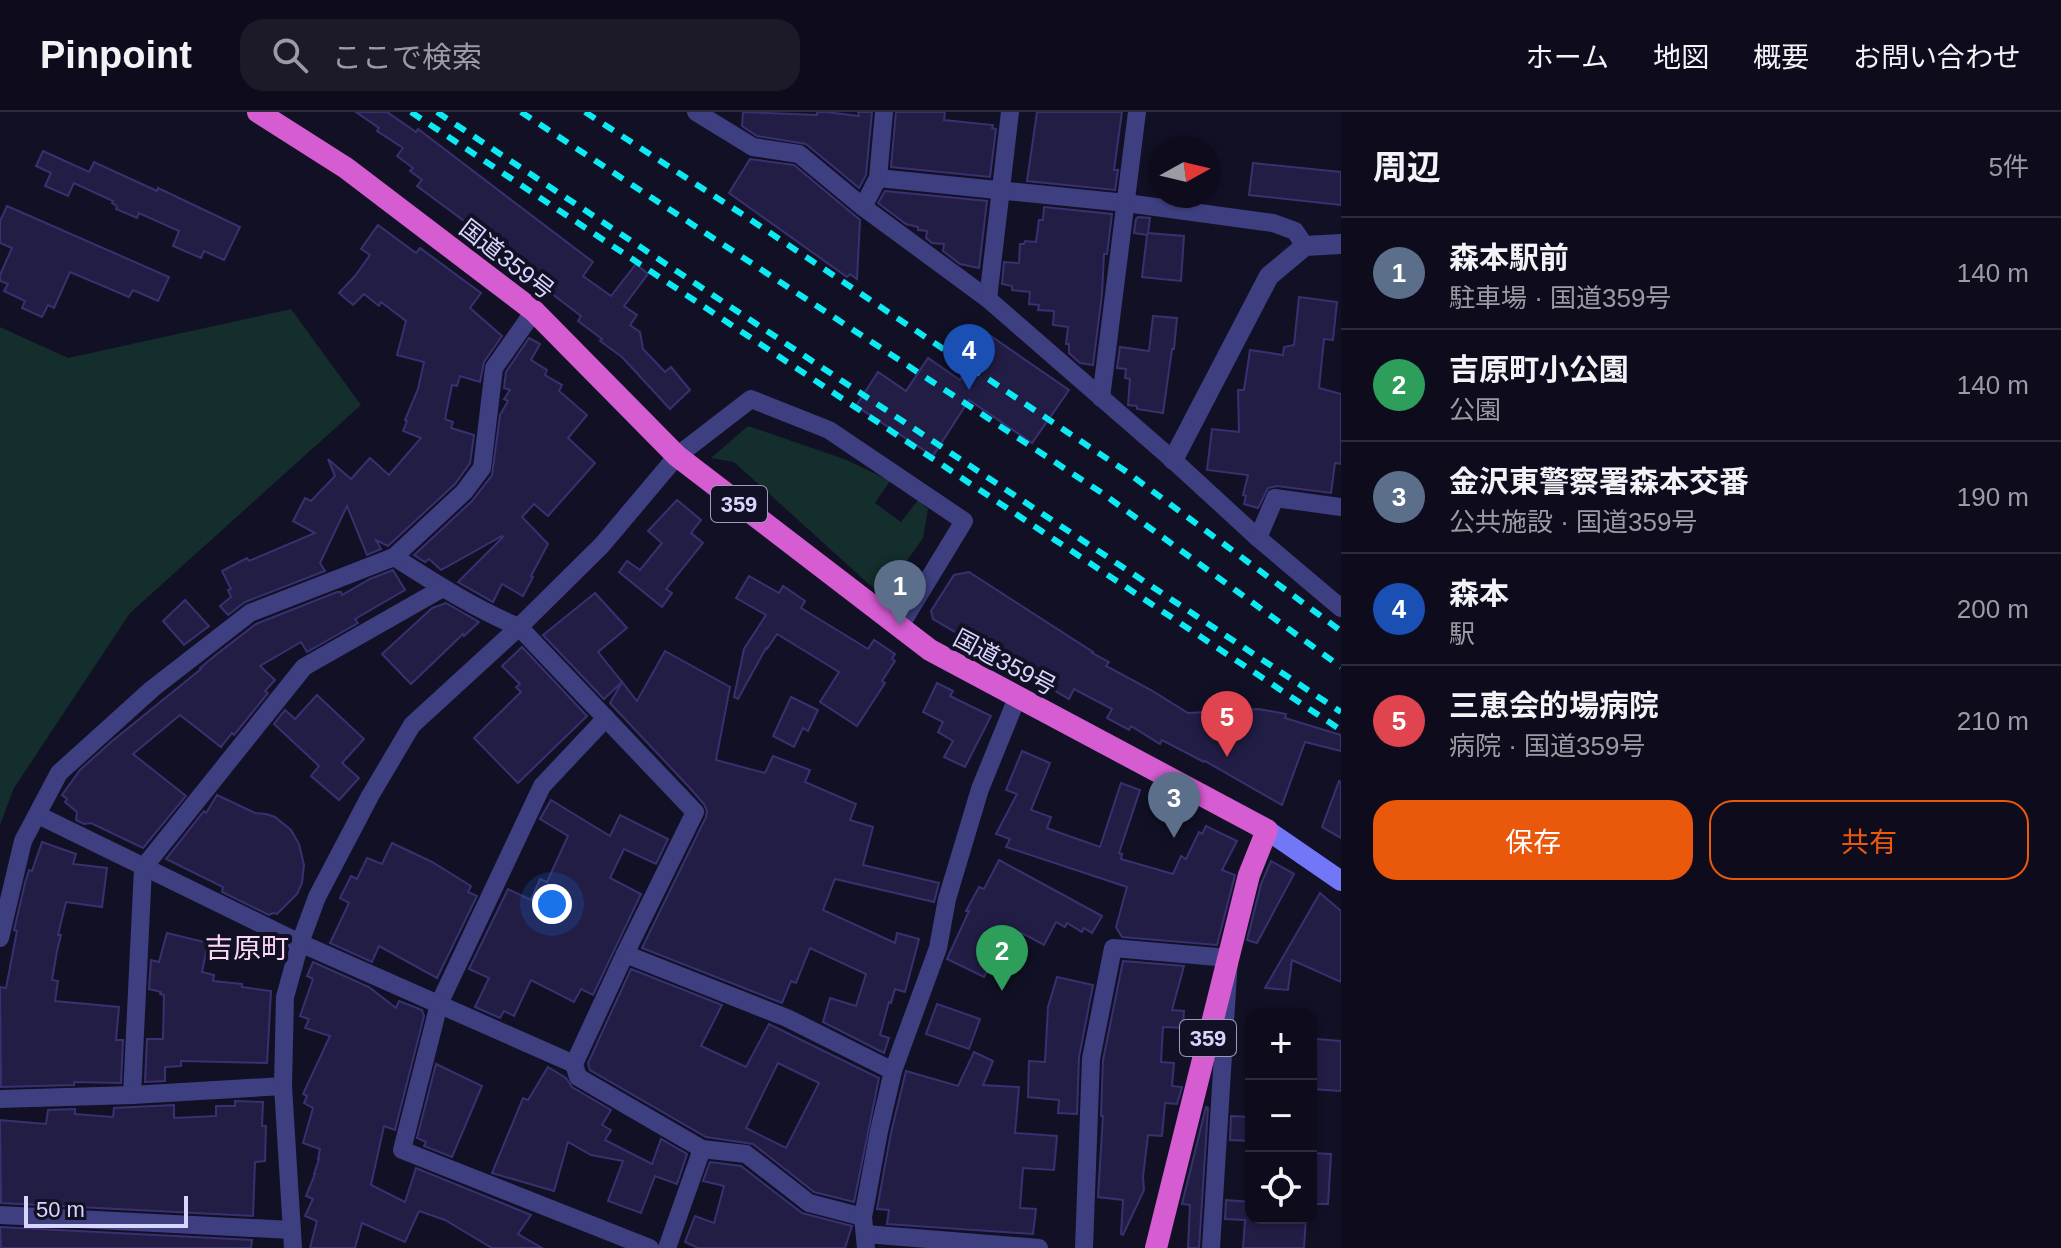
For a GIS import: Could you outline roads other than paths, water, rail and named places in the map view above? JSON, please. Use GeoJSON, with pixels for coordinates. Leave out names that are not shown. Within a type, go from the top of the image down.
{"type":"FeatureCollection","features":[{"type":"Feature","properties":{"kind":"highway","name":"国道359号"},"geometry":{"type":"LineString","coordinates":[[258,112],[346,168],[534,311],[677,456],[930,650],[1267,830]]}},
{"type":"Feature","properties":{"kind":"highway","name":"359"},"geometry":{"type":"LineString","coordinates":[[1156,1248],[1249,875],[1267,830]]}},
{"type":"Feature","properties":{"kind":"main road"},"geometry":{"type":"LineString","coordinates":[[1267,830],[1341,881]]}},
{"type":"Feature","properties":{"kind":"street"},"geometry":{"type":"LineString","coordinates":[[696,112],[726,121],[753,147],[799,154],[863,207],[988,299],[1341,608]]}},
{"type":"Feature","properties":{"kind":"street"},"geometry":{"type":"LineString","coordinates":[[863,207],[878,178],[884,112]]}},
{"type":"Feature","properties":{"kind":"street"},"geometry":{"type":"LineString","coordinates":[[988,299],[1010,112]]}},
{"type":"Feature","properties":{"kind":"street"},"geometry":{"type":"LineString","coordinates":[[1101,398],[1137,112]]}},
{"type":"Feature","properties":{"kind":"street"},"geometry":{"type":"LineString","coordinates":[[878,178],[1126,203],[1273,223],[1295,231],[1305,246]]}},
{"type":"Feature","properties":{"kind":"street"},"geometry":{"type":"LineString","coordinates":[[1173,460],[1269,276],[1305,246],[1341,244]]}},
{"type":"Feature","properties":{"kind":"street"},"geometry":{"type":"LineString","coordinates":[[0,938],[23,841],[59,773],[152,689],[250,613],[394,557],[464,492],[482,468],[494,368],[534,311]]}},
{"type":"Feature","properties":{"kind":"street"},"geometry":{"type":"LineString","coordinates":[[0,1215],[293,1239],[283,1086],[285,997],[317,897],[370,796],[412,725],[519,627],[602,545],[677,456],[751,399],[829,430],[964,521],[900,626]]}},
{"type":"Feature","properties":{"kind":"street"},"geometry":{"type":"LineString","coordinates":[[1258,538],[1275,498],[1341,507]]}},
{"type":"Feature","properties":{"kind":"street"},"geometry":{"type":"LineString","coordinates":[[394,557],[443,588],[519,627],[695,812],[574,1064],[578,1077],[702,1149],[746,1154],[809,1203],[865,1233],[1039,1248]]}},
{"type":"Feature","properties":{"kind":"street"},"geometry":{"type":"LineString","coordinates":[[132,1095],[143,868],[304,667],[443,588]]}},
{"type":"Feature","properties":{"kind":"street"},"geometry":{"type":"LineString","coordinates":[[865,1233],[879,1131],[893,1071],[938,948],[947,899],[980,789],[1017,698]]}},
{"type":"Feature","properties":{"kind":"street"},"geometry":{"type":"LineString","coordinates":[[606,718],[542,786],[439,1004],[402,1150],[650,1248]]}},
{"type":"Feature","properties":{"kind":"street"},"geometry":{"type":"LineString","coordinates":[[38,815],[300,943],[574,1064]]}},
{"type":"Feature","properties":{"kind":"street"},"geometry":{"type":"LineString","coordinates":[[1084,1248],[1091,1059],[1113,948],[1229,958],[1211,1248]]}},
{"type":"Feature","properties":{"kind":"street"},"geometry":{"type":"LineString","coordinates":[[625,954],[787,1018],[893,1071]]}},
{"type":"Feature","properties":{"kind":"street"},"geometry":{"type":"LineString","coordinates":[[0,1099],[283,1086]]}},
{"type":"Feature","properties":{"kind":"street"},"geometry":{"type":"LineString","coordinates":[[667,1248],[702,1149]]}},
{"type":"Feature","properties":{"kind":"railway"},"geometry":{"type":"LineString","coordinates":[[411,112],[1341,730]]}},
{"type":"Feature","properties":{"kind":"railway"},"geometry":{"type":"LineString","coordinates":[[437,112],[1341,712]]}},
{"type":"Feature","properties":{"kind":"railway"},"geometry":{"type":"LineString","coordinates":[[521,112],[1102,493],[1341,667]]}},
{"type":"Feature","properties":{"kind":"railway"},"geometry":{"type":"LineString","coordinates":[[585,112],[1124,470],[1341,631]]}},
{"type":"Feature","properties":{"kind":"place","name":"森本"},"geometry":{"type":"Point","coordinates":[969,390]}},
{"type":"Feature","properties":{"kind":"place","name":"森本駅前"},"geometry":{"type":"Point","coordinates":[900,626]}},
{"type":"Feature","properties":{"kind":"place","name":"三恵会的場病院"},"geometry":{"type":"Point","coordinates":[1227,757]}},
{"type":"Feature","properties":{"kind":"place","name":"金沢東警察署森本交番"},"geometry":{"type":"Point","coordinates":[1174,838]}},
{"type":"Feature","properties":{"kind":"place","name":"吉原町小公園"},"geometry":{"type":"Point","coordinates":[1002,991]}},
{"type":"Feature","properties":{"kind":"district","name":"吉原町"},"geometry":{"type":"Point","coordinates":[247,948]}}]}
